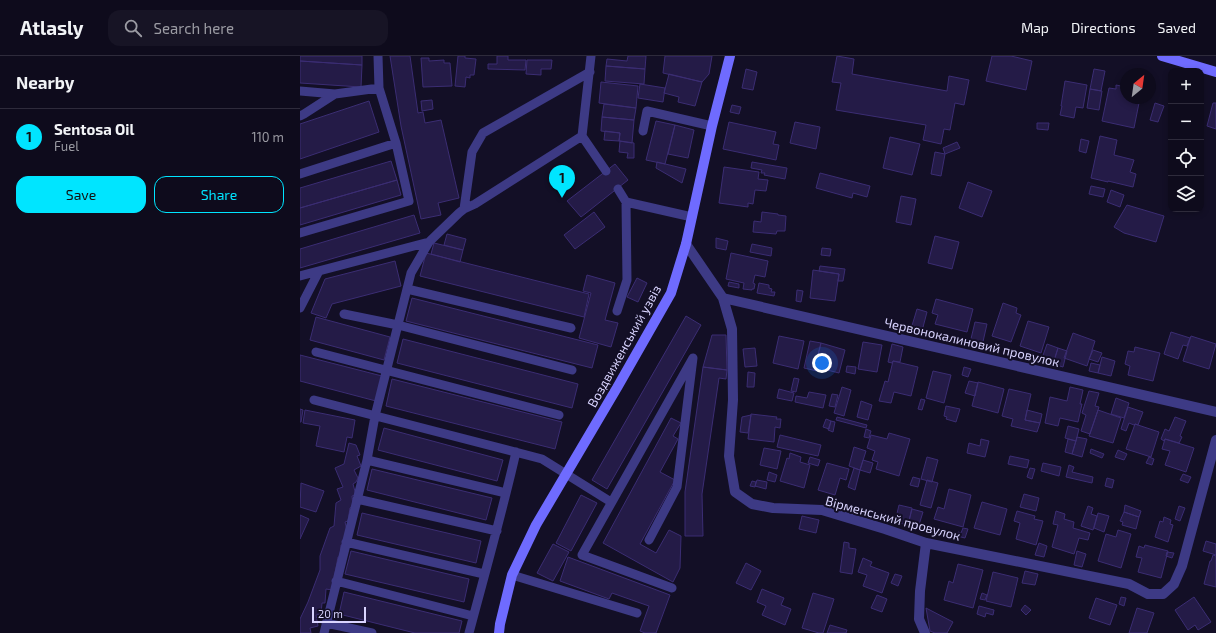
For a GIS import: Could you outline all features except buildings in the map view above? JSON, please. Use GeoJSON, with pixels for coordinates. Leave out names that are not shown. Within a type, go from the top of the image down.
{"type":"FeatureCollection","features":[{"type":"Feature","properties":{"kind":"street","name":"Воздвиженський узвіз"},"geometry":{"type":"LineString","coordinates":[[499,633],[512,575],[536,525],[671,293],[686,244],[712,126],[730,56]]}},
{"type":"Feature","properties":{"kind":"street"},"geometry":{"type":"LineString","coordinates":[[1162,56],[1216,72]]}},
{"type":"Feature","properties":{"kind":"street","name":"Вірменський провулок"},"geometry":{"type":"LineString","coordinates":[[686,244],[723,298],[732,329],[733,400],[729,456],[735,492],[752,504],[773,508],[822,510],[926,543],[1129,584],[1148,594],[1163,594],[1174,584],[1182,566],[1216,440]]}},
{"type":"Feature","properties":{"kind":"street","name":"Червонокалиновий провулок"},"geometry":{"type":"LineString","coordinates":[[723,298],[1216,412]]}},
{"type":"Feature","properties":{"kind":"street"},"geometry":{"type":"LineString","coordinates":[[925,633],[920,619],[920,591],[926,543]]}},
{"type":"Feature","properties":{"kind":"lane"},"geometry":{"type":"LineString","coordinates":[[300,233],[409,201],[396,143],[379,88],[378,56]]}},
{"type":"Feature","properties":{"kind":"lane"},"geometry":{"type":"LineString","coordinates":[[591,56],[582,136],[606,171]]}},
{"type":"Feature","properties":{"kind":"lane"},"geometry":{"type":"LineString","coordinates":[[464,209],[472,152],[483,133],[590,72]]}},
{"type":"Feature","properties":{"kind":"lane"},"geometry":{"type":"LineString","coordinates":[[300,91],[336,94],[379,88]]}},
{"type":"Feature","properties":{"kind":"lane"},"geometry":{"type":"LineString","coordinates":[[300,116],[336,94]]}},
{"type":"Feature","properties":{"kind":"lane"},"geometry":{"type":"LineString","coordinates":[[643,131],[647,111],[712,126]]}},
{"type":"Feature","properties":{"kind":"lane"},"geometry":{"type":"LineString","coordinates":[[324,633],[367,460],[375,416],[411,273],[429,242],[464,209],[476,204],[582,136]]}},
{"type":"Feature","properties":{"kind":"lane"},"geometry":{"type":"LineString","coordinates":[[300,174],[396,143]]}},
{"type":"Feature","properties":{"kind":"lane"},"geometry":{"type":"LineString","coordinates":[[617,311],[627,280],[626,202],[618,189]]}},
{"type":"Feature","properties":{"kind":"lane"},"geometry":{"type":"LineString","coordinates":[[626,202],[692,217]]}},
{"type":"Feature","properties":{"kind":"lane"},"geometry":{"type":"LineString","coordinates":[[300,276],[429,242]]}},
{"type":"Feature","properties":{"kind":"lane"},"geometry":{"type":"LineString","coordinates":[[300,308],[319,271]]}},
{"type":"Feature","properties":{"kind":"lane"},"geometry":{"type":"LineString","coordinates":[[407,289],[571,328]]}},
{"type":"Feature","properties":{"kind":"lane"},"geometry":{"type":"LineString","coordinates":[[344,314],[398,325],[572,370]]}},
{"type":"Feature","properties":{"kind":"lane"},"geometry":{"type":"LineString","coordinates":[[316,352],[559,415]]}},
{"type":"Feature","properties":{"kind":"lane"},"geometry":{"type":"LineString","coordinates":[[649,540],[677,487],[693,358],[582,555],[672,588]]}},
{"type":"Feature","properties":{"kind":"lane"},"geometry":{"type":"LineString","coordinates":[[314,400],[542,459],[611,502]]}},
{"type":"Feature","properties":{"kind":"lane"},"geometry":{"type":"LineString","coordinates":[[469,633],[497,531],[516,452]]}},
{"type":"Feature","properties":{"kind":"lane"},"geometry":{"type":"LineString","coordinates":[[367,460],[506,493]]}},
{"type":"Feature","properties":{"kind":"lane"},"geometry":{"type":"LineString","coordinates":[[357,499],[497,531]]}},
{"type":"Feature","properties":{"kind":"lane"},"geometry":{"type":"LineString","coordinates":[[346,542],[484,574]]}},
{"type":"Feature","properties":{"kind":"lane"},"geometry":{"type":"LineString","coordinates":[[512,575],[637,613]]}},
{"type":"Feature","properties":{"kind":"lane"},"geometry":{"type":"LineString","coordinates":[[336,581],[473,616]]}},
{"type":"Feature","properties":{"kind":"lane"},"geometry":{"type":"LineString","coordinates":[[326,623],[372,633]]}},
{"type":"Feature","properties":{"kind":"place","name":"Sentosa Oil"},"geometry":{"type":"Point","coordinates":[562,198]}}]}
